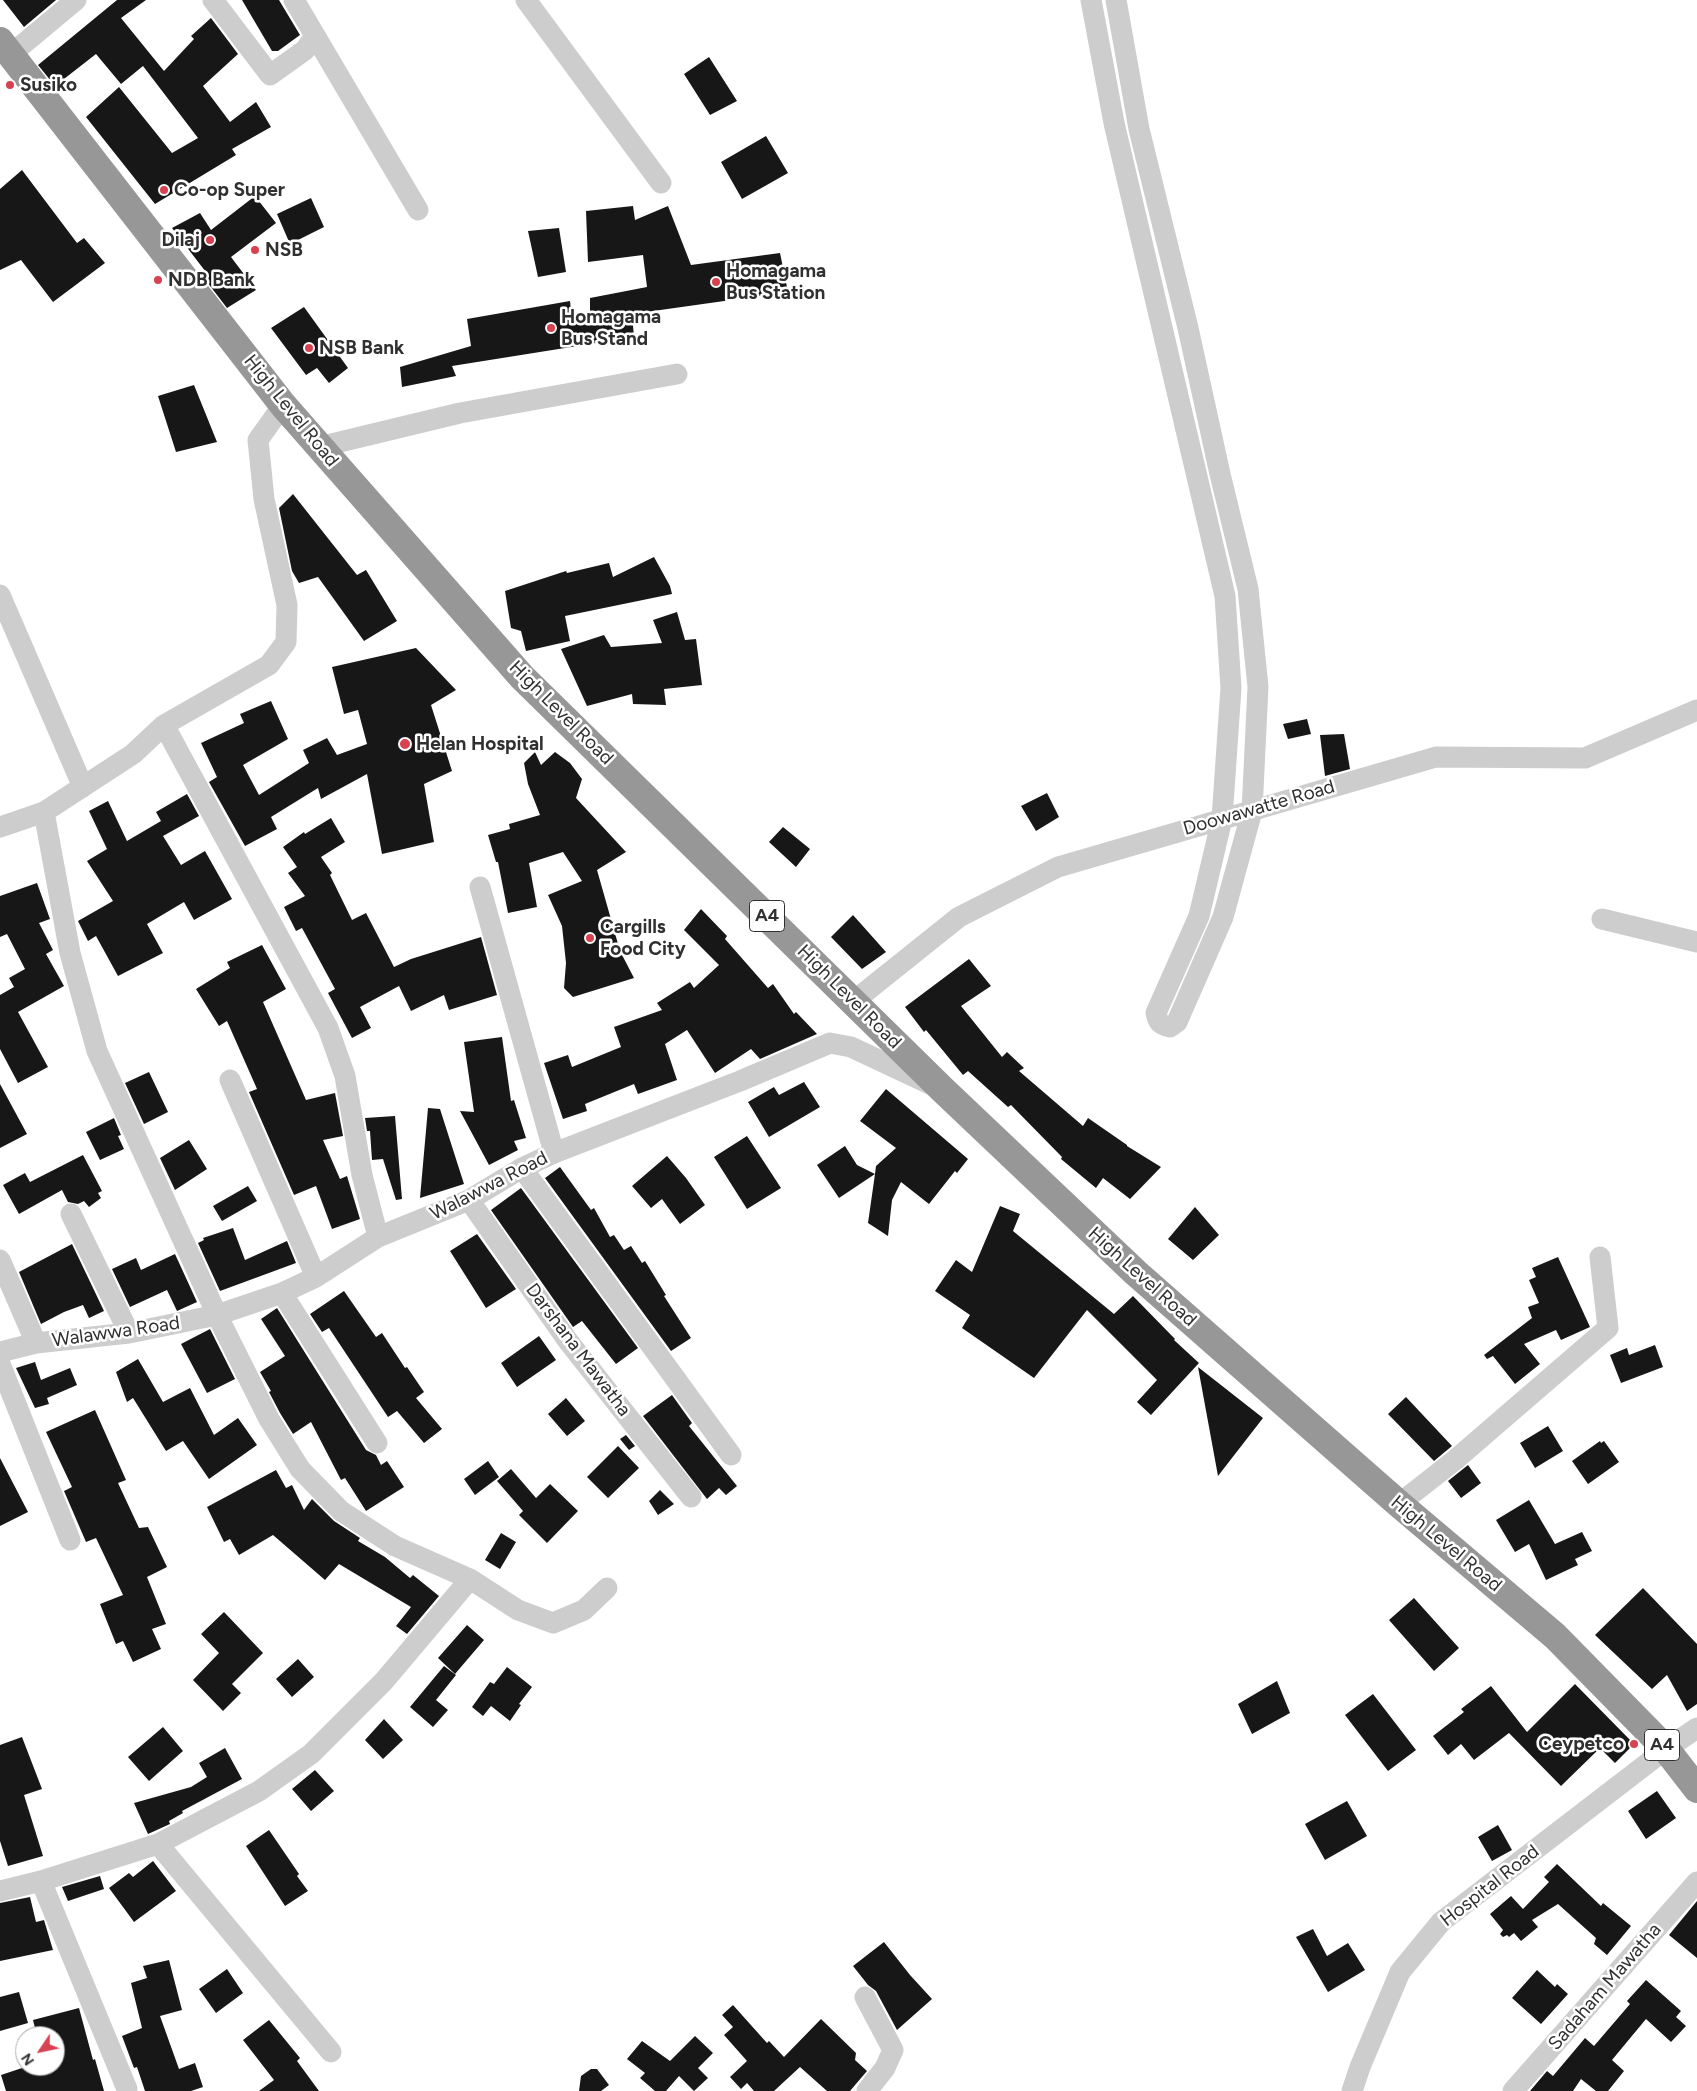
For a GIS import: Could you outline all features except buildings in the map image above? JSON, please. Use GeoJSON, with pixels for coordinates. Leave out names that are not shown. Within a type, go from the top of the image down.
{"type":"FeatureCollection","features":[{"type":"Feature","properties":{"kind":"highway","name":"High Level Road"},"geometry":{"type":"LineString","coordinates":[[5,48],[283,405],[522,677],[943,1090],[1136,1274],[1399,1504],[1556,1636],[1666,1749],[1697,1789]]}},
{"type":"Feature","properties":{"kind":"street"},"geometry":{"type":"LineString","coordinates":[[5,48],[76,0]]}},
{"type":"Feature","properties":{"kind":"street"},"geometry":{"type":"LineString","coordinates":[[213,0],[270,75],[305,50],[315,36]]}},
{"type":"Feature","properties":{"kind":"street"},"geometry":{"type":"LineString","coordinates":[[294,0],[418,210]]}},
{"type":"Feature","properties":{"kind":"street"},"geometry":{"type":"LineString","coordinates":[[526,0],[661,184]]}},
{"type":"Feature","properties":{"kind":"street"},"geometry":{"type":"LineString","coordinates":[[1091,0],[1114,123],[1226,596],[1231,688],[1222,819],[1199,916],[1156,1013],[1158,1022],[1163,1026],[1170,1027],[1177,1022],[1223,917],[1252,811],[1258,687],[1248,589],[1220,474],[1188,328],[1139,129],[1116,0]]}},
{"type":"Feature","properties":{"kind":"street"},"geometry":{"type":"LineString","coordinates":[[319,447],[460,413],[677,374]]}},
{"type":"Feature","properties":{"kind":"street"},"geometry":{"type":"LineString","coordinates":[[0,827],[44,812],[133,754],[164,725],[269,665],[286,642],[287,605],[264,499],[258,440],[283,405]]}},
{"type":"Feature","properties":{"kind":"street"},"geometry":{"type":"LineString","coordinates":[[0,595],[82,787]]}},
{"type":"Feature","properties":{"kind":"street","name":"Doowawatte Road"},"geometry":{"type":"LineString","coordinates":[[854,1001],[959,918],[1002,894],[1058,867],[1436,757],[1585,758],[1697,710]]}},
{"type":"Feature","properties":{"kind":"street"},"geometry":{"type":"LineString","coordinates":[[164,725],[328,1028],[345,1076],[362,1175],[378,1237]]}},
{"type":"Feature","properties":{"kind":"street"},"geometry":{"type":"LineString","coordinates":[[44,812],[70,953],[96,1051],[217,1315],[270,1418],[300,1469],[341,1511],[395,1546],[470,1579],[518,1610],[553,1623],[584,1610],[607,1588]]}},
{"type":"Feature","properties":{"kind":"street"},"geometry":{"type":"LineString","coordinates":[[480,887],[554,1153]]}},
{"type":"Feature","properties":{"kind":"street"},"geometry":{"type":"LineString","coordinates":[[1602,919],[1697,942]]}},
{"type":"Feature","properties":{"kind":"street","name":"Walawwa Road"},"geometry":{"type":"LineString","coordinates":[[0,1352],[36,1343],[129,1334],[217,1315],[282,1294],[316,1276],[378,1237],[469,1200],[522,1168],[554,1153],[740,1081],[830,1043],[851,1047],[943,1090]]}},
{"type":"Feature","properties":{"kind":"street"},"geometry":{"type":"LineString","coordinates":[[230,1080],[316,1276]]}},
{"type":"Feature","properties":{"kind":"street"},"geometry":{"type":"LineString","coordinates":[[522,1168],[731,1455]]}},
{"type":"Feature","properties":{"kind":"street","name":"Darshana Mawatha"},"geometry":{"type":"LineString","coordinates":[[469,1200],[568,1341],[691,1497]]}},
{"type":"Feature","properties":{"kind":"street"},"geometry":{"type":"LineString","coordinates":[[71,1214],[129,1334]]}},
{"type":"Feature","properties":{"kind":"street"},"geometry":{"type":"LineString","coordinates":[[1399,1504],[1455,1460],[1608,1328],[1600,1257]]}},
{"type":"Feature","properties":{"kind":"street"},"geometry":{"type":"LineString","coordinates":[[0,1260],[36,1343]]}},
{"type":"Feature","properties":{"kind":"street"},"geometry":{"type":"LineString","coordinates":[[282,1294],[377,1444]]}},
{"type":"Feature","properties":{"kind":"street"},"geometry":{"type":"LineString","coordinates":[[0,1364],[70,1540]]}},
{"type":"Feature","properties":{"kind":"street"},"geometry":{"type":"LineString","coordinates":[[0,1891],[41,1881],[158,1844],[259,1791],[311,1754],[384,1681],[470,1579]]}},
{"type":"Feature","properties":{"kind":"street","name":"Hospital Road"},"geometry":{"type":"LineString","coordinates":[[1352,2091],[1360,2067],[1400,1972],[1441,1922],[1666,1749],[1697,1728]]}},
{"type":"Feature","properties":{"kind":"street"},"geometry":{"type":"LineString","coordinates":[[158,1844],[330,2052]]}},
{"type":"Feature","properties":{"kind":"street"},"geometry":{"type":"LineString","coordinates":[[41,1881],[127,2089]]}},
{"type":"Feature","properties":{"kind":"street","name":"Sadaham Mawatha"},"geometry":{"type":"LineString","coordinates":[[1513,2091],[1697,1882]]}},
{"type":"Feature","properties":{"kind":"street"},"geometry":{"type":"LineString","coordinates":[[865,1997],[893,2050],[885,2068],[867,2091]]}},
{"type":"Feature","properties":{"kind":"place","name":"Susiko"},"geometry":{"type":"Point","coordinates":[10,85]}},
{"type":"Feature","properties":{"kind":"place","name":"Co-op Super"},"geometry":{"type":"Point","coordinates":[164,190]}},
{"type":"Feature","properties":{"kind":"place","name":"Dilaj"},"geometry":{"type":"Point","coordinates":[210,240]}},
{"type":"Feature","properties":{"kind":"place","name":"NSB"},"geometry":{"type":"Point","coordinates":[255,250]}},
{"type":"Feature","properties":{"kind":"place","name":"NDB Bank"},"geometry":{"type":"Point","coordinates":[158,280]}},
{"type":"Feature","properties":{"kind":"place","name":"Homagama Bus Station"},"geometry":{"type":"Point","coordinates":[716,282]}},
{"type":"Feature","properties":{"kind":"place","name":"Homagama Bus Stand"},"geometry":{"type":"Point","coordinates":[551,328]}},
{"type":"Feature","properties":{"kind":"place","name":"NSB Bank"},"geometry":{"type":"Point","coordinates":[309,348]}},
{"type":"Feature","properties":{"kind":"place","name":"Helan Hospital"},"geometry":{"type":"Point","coordinates":[405,744]}},
{"type":"Feature","properties":{"kind":"place","name":"Cargills Food City"},"geometry":{"type":"Point","coordinates":[590,938]}},
{"type":"Feature","properties":{"kind":"place","name":"Ceypetco"},"geometry":{"type":"Point","coordinates":[1634,1744]}}]}
